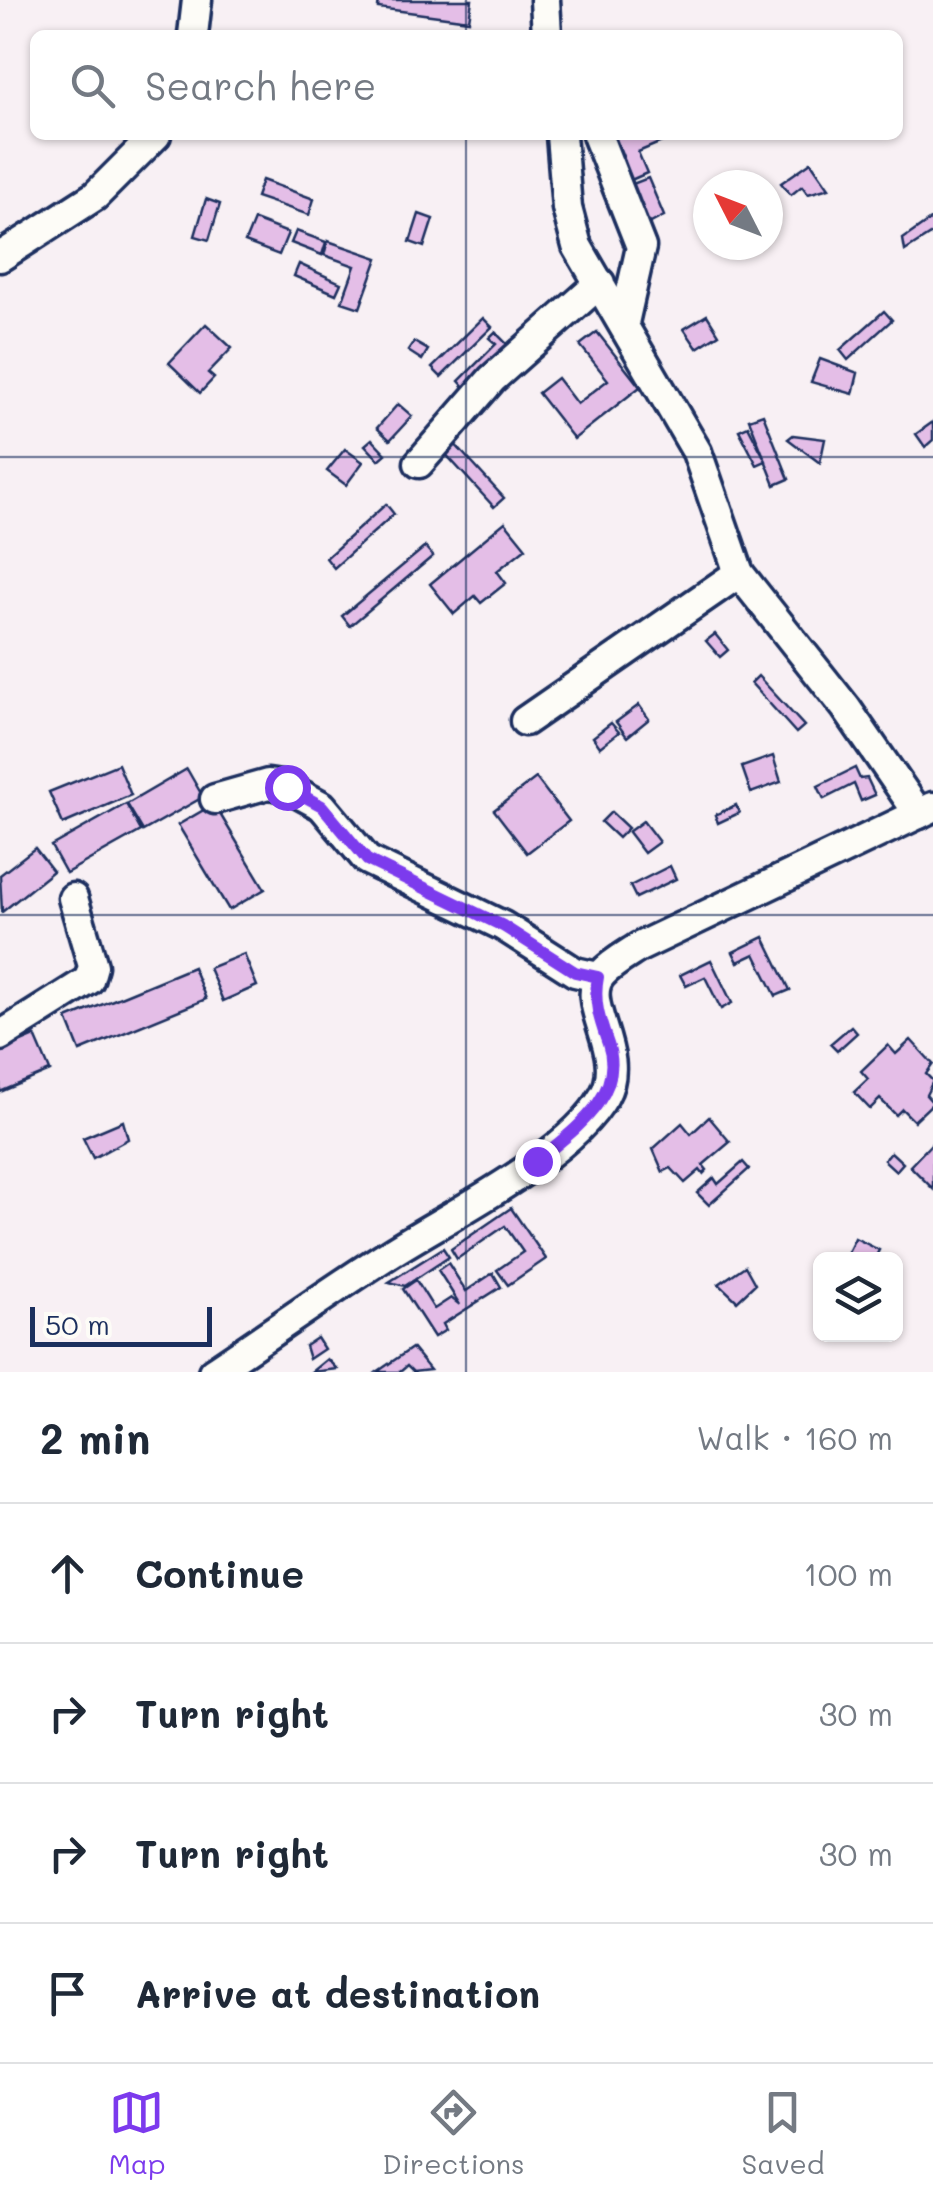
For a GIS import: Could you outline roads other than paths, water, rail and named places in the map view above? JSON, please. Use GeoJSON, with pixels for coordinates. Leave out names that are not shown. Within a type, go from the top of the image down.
{"type":"FeatureCollection","features":[{"type":"Feature","properties":{"kind":"street"},"geometry":{"type":"LineString","coordinates":[[194,30],[197,0]]}},
{"type":"Feature","properties":{"kind":"street"},"geometry":{"type":"LineString","coordinates":[[0,257],[95,196],[151,140]]}},
{"type":"Feature","properties":{"kind":"street"},"geometry":{"type":"LineString","coordinates":[[214,798],[268,784],[287,787],[322,806],[367,860],[503,926],[575,972],[598,977],[639,947],[926,810],[739,573],[697,452],[571,230],[561,140]]}},
{"type":"Feature","properties":{"kind":"street"},"geometry":{"type":"LineString","coordinates":[[599,140],[641,247],[624,323]]}},
{"type":"Feature","properties":{"kind":"street"},"geometry":{"type":"LineString","coordinates":[[419,464],[492,379],[600,282]]}},
{"type":"Feature","properties":{"kind":"street"},"geometry":{"type":"LineString","coordinates":[[525,721],[739,573]]}},
{"type":"Feature","properties":{"kind":"street"},"geometry":{"type":"LineString","coordinates":[[0,1036],[89,980],[92,966],[73,898]]}},
{"type":"Feature","properties":{"kind":"street"},"geometry":{"type":"LineString","coordinates":[[213,1372],[383,1257],[537,1161],[585,1121],[604,1095],[614,1066],[597,1012],[598,977]]}}]}
